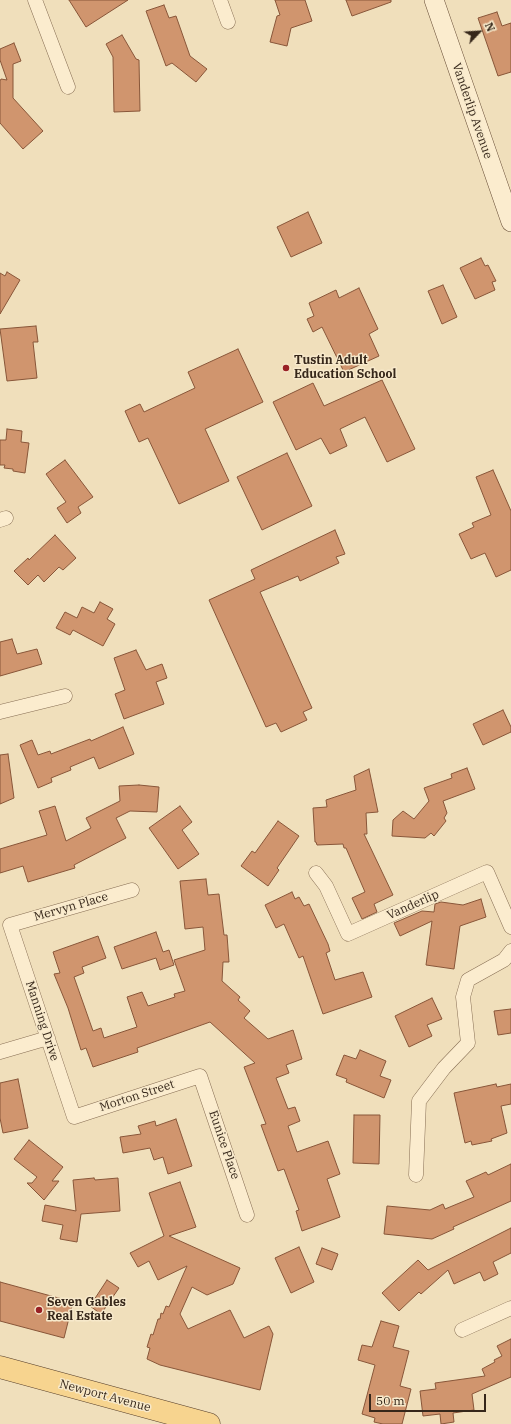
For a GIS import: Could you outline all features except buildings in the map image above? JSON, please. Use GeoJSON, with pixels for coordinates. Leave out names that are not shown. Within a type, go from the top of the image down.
{"type":"FeatureCollection","features":[{"type":"Feature","properties":{"kind":"main road","name":"Newport Avenue"},"geometry":{"type":"LineString","coordinates":[[0,1367],[209,1424]]}},
{"type":"Feature","properties":{"kind":"street"},"geometry":{"type":"LineString","coordinates":[[35,0],[68,88]]}},
{"type":"Feature","properties":{"kind":"street"},"geometry":{"type":"LineString","coordinates":[[220,0],[228,22]]}},
{"type":"Feature","properties":{"kind":"street","name":"Vanderlip Avenue"},"geometry":{"type":"LineString","coordinates":[[434,0],[506,189],[511,222]]}},
{"type":"Feature","properties":{"kind":"street"},"geometry":{"type":"LineString","coordinates":[[0,712],[65,696]]}},
{"type":"Feature","properties":{"kind":"street","name":"Vanderlip"},"geometry":{"type":"LineString","coordinates":[[316,873],[326,886],[348,934],[487,872],[511,927]]}},
{"type":"Feature","properties":{"kind":"street","name":"Mervyn Place"},"geometry":{"type":"LineString","coordinates":[[10,925],[132,890]]}},
{"type":"Feature","properties":{"kind":"street","name":"Manning Drive"},"geometry":{"type":"LineString","coordinates":[[10,925],[74,1117]]}},
{"type":"Feature","properties":{"kind":"street"},"geometry":{"type":"LineString","coordinates":[[416,1176],[419,1101],[444,1068],[468,1042],[463,997],[468,980],[504,960],[511,951]]}},
{"type":"Feature","properties":{"kind":"street"},"geometry":{"type":"LineString","coordinates":[[0,1052],[48,1038]]}},
{"type":"Feature","properties":{"kind":"street","name":"Morton Street"},"geometry":{"type":"LineString","coordinates":[[74,1117],[200,1076]]}},
{"type":"Feature","properties":{"kind":"street","name":"Eunice Place"},"geometry":{"type":"LineString","coordinates":[[200,1076],[247,1215]]}},
{"type":"Feature","properties":{"kind":"street"},"geometry":{"type":"LineString","coordinates":[[462,1330],[511,1308]]}},
{"type":"Feature","properties":{"kind":"place","name":"Tustin Adult Education School"},"geometry":{"type":"Point","coordinates":[286,368]}},
{"type":"Feature","properties":{"kind":"place","name":"Seven Gables Real Estate"},"geometry":{"type":"Point","coordinates":[39,1310]}}]}
